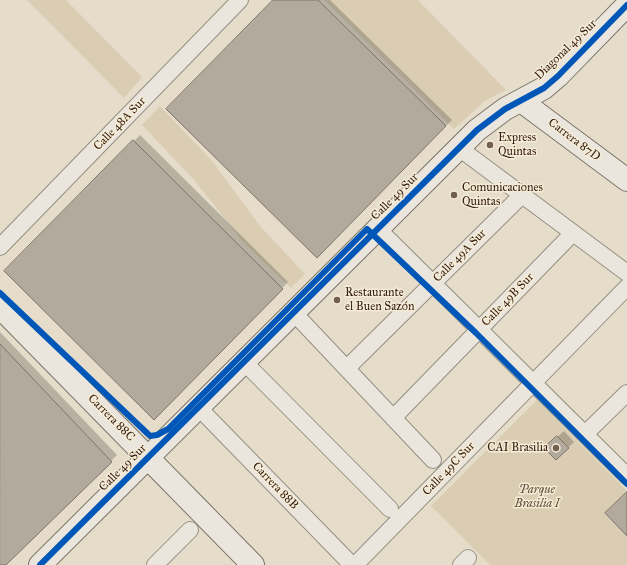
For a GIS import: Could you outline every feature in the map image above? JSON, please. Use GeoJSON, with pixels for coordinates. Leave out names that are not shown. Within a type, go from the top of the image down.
{"type":"FeatureCollection","features":[{"type":"Feature","properties":{"kind":"street","name":"Calle 48A Sur"},"geometry":{"type":"LineString","coordinates":[[0,247],[240,0]]}},
{"type":"Feature","properties":{"kind":"street","name":"Diagonal 49 Sur"},"geometry":{"type":"LineString","coordinates":[[459,148],[487,122],[521,100],[544,88],[625,10]]}},
{"type":"Feature","properties":{"kind":"street","name":"Carrera 87D"},"geometry":{"type":"LineString","coordinates":[[521,100],[627,180]]}},
{"type":"Feature","properties":{"kind":"street"},"geometry":{"type":"LineString","coordinates":[[459,148],[627,273]]}},
{"type":"Feature","properties":{"kind":"street","name":"Calle 49 Sur"},"geometry":{"type":"LineString","coordinates":[[40,565],[459,148]]}},
{"type":"Feature","properties":{"kind":"street","name":"Calle 49A Sur"},"geometry":{"type":"LineString","coordinates":[[347,368],[522,194]]}},
{"type":"Feature","properties":{"kind":"street"},"geometry":{"type":"LineString","coordinates":[[378,229],[627,476]]}},
{"type":"Feature","properties":{"kind":"street","name":"Calle 49B Sur"},"geometry":{"type":"LineString","coordinates":[[393,418],[573,233]]}},
{"type":"Feature","properties":{"kind":"street","name":"Calle 49C Sur"},"geometry":{"type":"LineString","coordinates":[[355,565],[627,287]]}},
{"type":"Feature","properties":{"kind":"street","name":"Carrera 88C"},"geometry":{"type":"LineString","coordinates":[[0,307],[149,457],[253,565]]}},
{"type":"Feature","properties":{"kind":"street"},"geometry":{"type":"LineString","coordinates":[[294,312],[433,460]]}},
{"type":"Feature","properties":{"kind":"street"},"geometry":{"type":"LineString","coordinates":[[244,362],[390,509]]}},
{"type":"Feature","properties":{"kind":"street"},"geometry":{"type":"LineString","coordinates":[[584,434],[627,393]]}},
{"type":"Feature","properties":{"kind":"street","name":"Carrera 88B"},"geometry":{"type":"LineString","coordinates":[[199,408],[352,565]]}},
{"type":"Feature","properties":{"kind":"street"},"geometry":{"type":"LineString","coordinates":[[155,565],[190,530]]}},
{"type":"Feature","properties":{"kind":"green space"},"geometry":{"type":"Polygon","coordinates":[[[27,0],[66,0],[142,77],[124,98],[27,0]]]}},
{"type":"Feature","properties":{"kind":"green space"},"geometry":{"type":"Polygon","coordinates":[[[324,0],[418,0],[506,90],[486,100],[454,129],[324,0]]]}},
{"type":"Feature","properties":{"kind":"green space"},"geometry":{"type":"Polygon","coordinates":[[[160,106],[213,162],[260,226],[305,274],[291,288],[243,242],[195,181],[142,125],[160,106]]]}},
{"type":"Feature","properties":{"kind":"green space","name":"Parque Brasilia I"},"geometry":{"type":"Polygon","coordinates":[[[537,400],[627,491],[627,565],[490,565],[431,506],[537,400]]]}},
{"type":"Feature","properties":{"kind":"building"},"geometry":{"type":"Polygon","coordinates":[[[273,0],[318,0],[446,126],[317,258],[166,109],[273,0]]]}},
{"type":"Feature","properties":{"kind":"building"},"geometry":{"type":"Polygon","coordinates":[[[133,140],[283,289],[154,420],[4,271],[133,140]]]}},
{"type":"Feature","properties":{"kind":"building"},"geometry":{"type":"Polygon","coordinates":[[[0,344],[112,462],[6,565],[0,565],[0,344]]]}},
{"type":"Feature","properties":{"kind":"building","name":"CAI Brasilia"},"geometry":{"type":"Polygon","coordinates":[[[557,436],[569,448],[556,460],[544,448],[557,436]]]}},
{"type":"Feature","properties":{"kind":"building"},"geometry":{"type":"Polygon","coordinates":[[[627,492],[627,536],[605,513],[627,492]]]}},
{"type":"Feature","properties":{"kind":"cycle path"},"geometry":{"type":"LineString","coordinates":[[40,565],[477,130],[505,109],[544,88],[558,76],[627,5]]}},
{"type":"Feature","properties":{"kind":"cycle path"},"geometry":{"type":"LineString","coordinates":[[0,293],[150,436],[157,435],[168,429],[367,229],[476,333],[627,484]]}},
{"type":"Feature","properties":{"kind":"place","name":"Express Quintas"},"geometry":{"type":"Point","coordinates":[490,145]}},
{"type":"Feature","properties":{"kind":"place","name":"Comunicaciones Quintas"},"geometry":{"type":"Point","coordinates":[454,195]}},
{"type":"Feature","properties":{"kind":"place","name":"Restaurante el Buen Sazón"},"geometry":{"type":"Point","coordinates":[337,300]}},
{"type":"Feature","properties":{"kind":"place","name":"CAI Brasilia"},"geometry":{"type":"Point","coordinates":[556,448]}}]}
